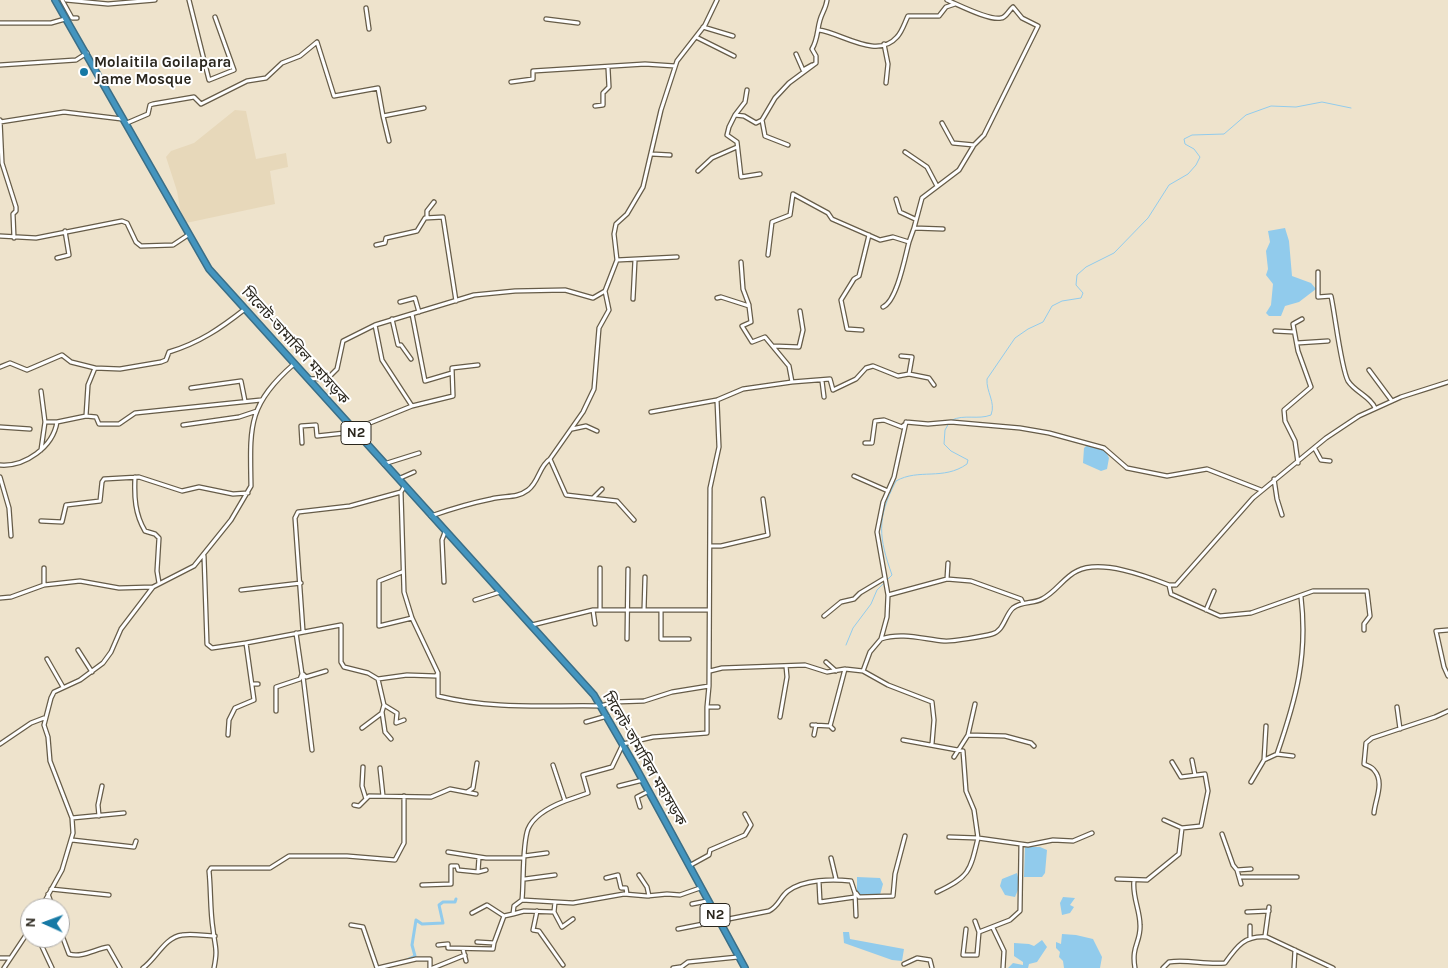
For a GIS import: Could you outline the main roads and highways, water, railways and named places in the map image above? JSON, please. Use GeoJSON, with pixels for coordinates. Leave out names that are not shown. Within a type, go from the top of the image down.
{"type":"FeatureCollection","features":[{"type":"Feature","properties":{"kind":"highway","name":"সিলেট-তামাবিল মহাসড়ক"},"geometry":{"type":"LineString","coordinates":[[55,0],[126,121],[188,235],[209,269],[398,479],[402,489],[431,516],[594,695],[643,780],[718,922],[745,968]]}},
{"type":"Feature","properties":{"kind":"water"},"geometry":{"type":"Polygon","coordinates":[[[1285,228],[1289,241],[1292,276],[1311,283],[1316,289],[1299,302],[1285,306],[1281,316],[1269,316],[1266,313],[1271,305],[1273,284],[1266,275],[1268,269],[1266,251],[1270,242],[1268,231],[1285,228]]]}},
{"type":"Feature","properties":{"kind":"water"},"geometry":{"type":"Polygon","coordinates":[[[1087,445],[1105,450],[1109,458],[1107,469],[1101,471],[1083,463],[1084,448],[1087,445]]]}},
{"type":"Feature","properties":{"kind":"water"},"geometry":{"type":"Polygon","coordinates":[[[1025,847],[1040,847],[1047,850],[1045,873],[1042,877],[1024,877],[1025,847]]]}},
{"type":"Feature","properties":{"kind":"water"},"geometry":{"type":"Polygon","coordinates":[[[1017,873],[1020,885],[1015,897],[1005,895],[1000,886],[1002,879],[1017,873]]]}},
{"type":"Feature","properties":{"kind":"water"},"geometry":{"type":"Polygon","coordinates":[[[857,877],[880,878],[883,884],[880,895],[860,895],[857,893],[857,877]]]}},
{"type":"Feature","properties":{"kind":"water"},"geometry":{"type":"Polygon","coordinates":[[[1063,897],[1075,898],[1070,905],[1074,907],[1070,913],[1062,915],[1060,903],[1063,897]]]}},
{"type":"Feature","properties":{"kind":"water"},"geometry":{"type":"Polygon","coordinates":[[[843,932],[849,932],[850,939],[904,949],[902,961],[892,960],[844,943],[843,932]]]}},
{"type":"Feature","properties":{"kind":"water"},"geometry":{"type":"Polygon","coordinates":[[[1062,934],[1093,939],[1102,957],[1100,968],[1064,968],[1063,961],[1059,957],[1060,952],[1056,948],[1056,942],[1061,944],[1062,934]]]}},
{"type":"Feature","properties":{"kind":"water"},"geometry":{"type":"Polygon","coordinates":[[[1042,940],[1047,947],[1037,962],[1029,964],[1028,968],[1008,968],[1013,963],[1023,965],[1023,962],[1014,956],[1014,943],[1034,946],[1042,940]]]}},
{"type":"Feature","properties":{"kind":"waterway"},"geometry":{"type":"LineString","coordinates":[[952,420],[961,417],[991,415],[992,401],[987,379],[1015,338],[1043,322],[1052,306],[1062,301],[1081,298],[1083,293],[1076,285],[1077,275],[1086,267],[1114,253],[1148,218],[1169,185],[1188,174],[1196,165],[1200,157],[1194,149],[1185,144],[1184,139],[1192,135],[1224,134],[1246,115],[1271,106],[1296,107],[1322,102],[1351,108]]}},
{"type":"Feature","properties":{"kind":"waterway"},"geometry":{"type":"LineString","coordinates":[[846,645],[853,628],[871,604],[877,590],[892,575],[884,550],[882,528],[885,507],[896,481],[913,475],[949,472],[967,464],[968,460],[951,451],[944,444],[945,430],[949,423]]}},
{"type":"Feature","properties":{"kind":"waterway"},"geometry":{"type":"LineString","coordinates":[[405,961],[415,956],[412,945],[416,920],[422,924],[443,923],[439,905],[443,902],[455,902],[456,899]]}},
{"type":"Feature","properties":{"kind":"place","name":"Molaitila Goilapara Jame Mosque"},"geometry":{"type":"Point","coordinates":[84,72]}}]}
